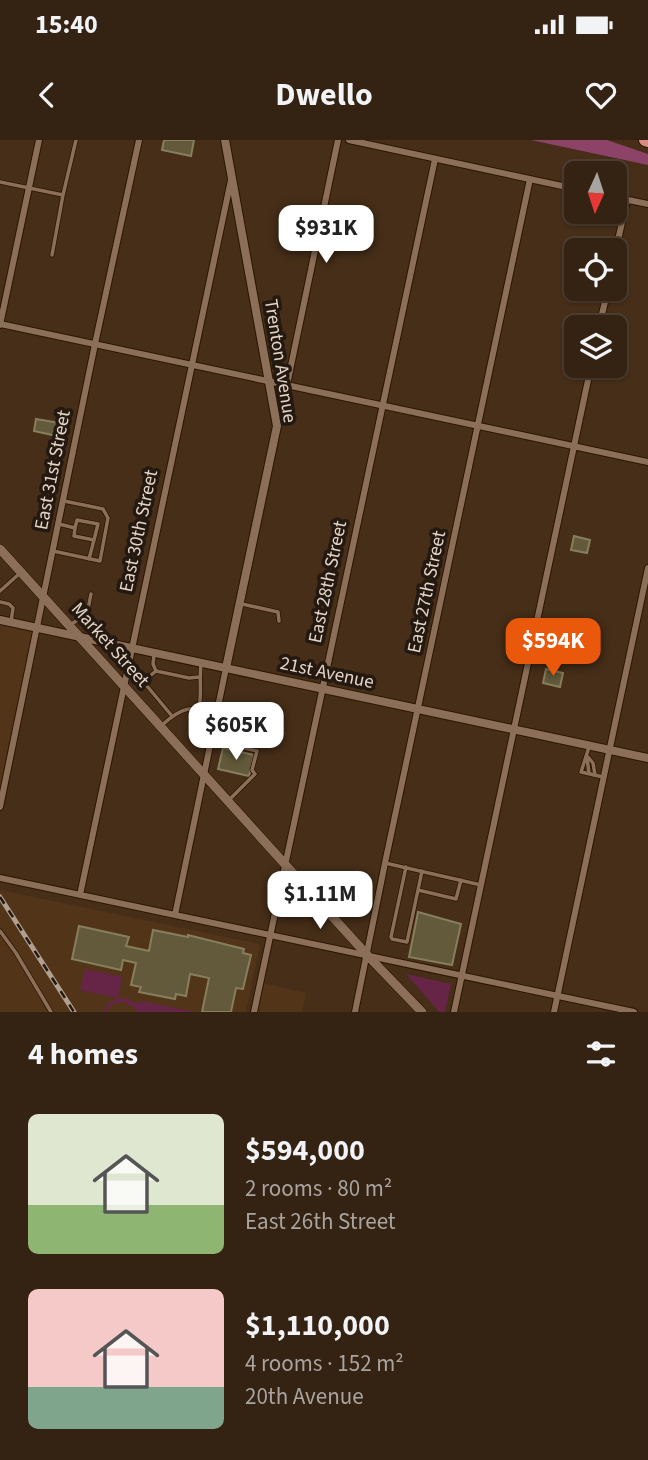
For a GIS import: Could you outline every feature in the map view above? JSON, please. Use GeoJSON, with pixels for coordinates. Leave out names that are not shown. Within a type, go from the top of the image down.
{"type":"FeatureCollection","features":[{"type":"Feature","properties":{"kind":"main road","name":"Market Street"},"geometry":{"type":"LineString","coordinates":[[0,549],[368,956],[422,1012]]}},
{"type":"Feature","properties":{"kind":"street"},"geometry":{"type":"LineString","coordinates":[[39,140],[0,325],[648,462]]}},
{"type":"Feature","properties":{"kind":"street","name":"East 31st Street"},"geometry":{"type":"LineString","coordinates":[[0,807],[139,140]]}},
{"type":"Feature","properties":{"kind":"street","name":"Trenton Avenue"},"geometry":{"type":"LineString","coordinates":[[226,140],[277,426],[226,668]]}},
{"type":"Feature","properties":{"kind":"street"},"geometry":{"type":"LineString","coordinates":[[287,385],[338,140]]}},
{"type":"Feature","properties":{"kind":"street"},"geometry":{"type":"LineString","coordinates":[[349,140],[564,186]]}},
{"type":"Feature","properties":{"kind":"street","name":"East 28th Street"},"geometry":{"type":"LineString","coordinates":[[254,1012],[435,159]]}},
{"type":"Feature","properties":{"kind":"street","name":"East 30th Street"},"geometry":{"type":"LineString","coordinates":[[80,895],[232,175]]}},
{"type":"Feature","properties":{"kind":"street","name":"East 27th Street"},"geometry":{"type":"LineString","coordinates":[[355,1012],[530,179]]}},
{"type":"Feature","properties":{"kind":"street"},"geometry":{"type":"LineString","coordinates":[[627,200],[648,204]]}},
{"type":"Feature","properties":{"kind":"street"},"geometry":{"type":"LineString","coordinates":[[454,1012],[588,378]]}},
{"type":"Feature","properties":{"kind":"street"},"geometry":{"type":"LineString","coordinates":[[554,1012],[648,568]]}},
{"type":"Feature","properties":{"kind":"street","name":"21st Avenue"},"geometry":{"type":"LineString","coordinates":[[0,620],[648,758]]}},
{"type":"Feature","properties":{"kind":"street"},"geometry":{"type":"LineString","coordinates":[[175,915],[226,668]]}},
{"type":"Feature","properties":{"kind":"street"},"geometry":{"type":"LineString","coordinates":[[0,878],[634,1012]]}},
{"type":"Feature","properties":{"kind":"lane"},"geometry":{"type":"LineString","coordinates":[[52,255],[76,140]]}},
{"type":"Feature","properties":{"kind":"lane"},"geometry":{"type":"LineString","coordinates":[[0,182],[63,195]]}},
{"type":"Feature","properties":{"kind":"lane"},"geometry":{"type":"LineString","coordinates":[[53,551],[100,561],[108,517],[106,512],[103,509],[64,501]]}},
{"type":"Feature","properties":{"kind":"lane"},"geometry":{"type":"LineString","coordinates":[[89,559],[94,540],[97,524],[78,520],[74,536],[94,540]]}},
{"type":"Feature","properties":{"kind":"lane"},"geometry":{"type":"LineString","coordinates":[[59,524],[75,528]]}},
{"type":"Feature","properties":{"kind":"lane"},"geometry":{"type":"LineString","coordinates":[[0,591],[21,572]]}},
{"type":"Feature","properties":{"kind":"lane"},"geometry":{"type":"LineString","coordinates":[[69,626],[87,614],[90,594]]}},
{"type":"Feature","properties":{"kind":"lane"},"geometry":{"type":"LineString","coordinates":[[0,602],[13,608],[11,622]]}},
{"type":"Feature","properties":{"kind":"lane"},"geometry":{"type":"LineString","coordinates":[[240,604],[278,611],[279,621]]}},
{"type":"Feature","properties":{"kind":"lane"},"geometry":{"type":"LineString","coordinates":[[155,653],[153,664],[156,671]]}},
{"type":"Feature","properties":{"kind":"lane"},"geometry":{"type":"LineString","coordinates":[[199,708],[202,663]]}},
{"type":"Feature","properties":{"kind":"lane"},"geometry":{"type":"LineString","coordinates":[[156,671],[189,678],[200,677]]}},
{"type":"Feature","properties":{"kind":"lane"},"geometry":{"type":"LineString","coordinates":[[156,671],[151,675],[147,686],[172,716]]}},
{"type":"Feature","properties":{"kind":"lane"},"geometry":{"type":"LineString","coordinates":[[161,726],[181,710],[199,708],[217,713]]}},
{"type":"Feature","properties":{"kind":"lane"},"geometry":{"type":"LineString","coordinates":[[211,741],[257,751],[252,770],[256,774],[229,801]]}},
{"type":"Feature","properties":{"kind":"lane"},"geometry":{"type":"LineString","coordinates":[[589,746],[581,772],[603,778]]}},
{"type":"Feature","properties":{"kind":"lane"},"geometry":{"type":"LineString","coordinates":[[586,756],[589,773],[595,776]]}},
{"type":"Feature","properties":{"kind":"lane"},"geometry":{"type":"LineString","coordinates":[[385,863],[481,885]]}},
{"type":"Feature","properties":{"kind":"lane"},"geometry":{"type":"LineString","coordinates":[[406,867],[391,939],[407,942],[422,871]]}},
{"type":"Feature","properties":{"kind":"lane"},"geometry":{"type":"LineString","coordinates":[[418,890],[456,899],[461,880]]}},
{"type":"Feature","properties":{"kind":"lane"},"geometry":{"type":"LineString","coordinates":[[0,930],[51,1012]]}},
{"type":"Feature","properties":{"kind":"shaded area"},"geometry":{"type":"Polygon","coordinates":[[[531,140],[607,140],[648,154],[648,165],[531,140]]]}},
{"type":"Feature","properties":{"kind":"shaded area"},"geometry":{"type":"Polygon","coordinates":[[[0,620],[36,627],[0,805],[0,620]]]}},
{"type":"Feature","properties":{"kind":"shaded area"},"geometry":{"type":"Polygon","coordinates":[[[0,890],[260,944],[246,1012],[0,1012],[0,890]]]}},
{"type":"Feature","properties":{"kind":"shaded area"},"geometry":{"type":"Polygon","coordinates":[[[85,969],[122,977],[118,998],[129,999],[136,1004],[141,1001],[195,1012],[137,1012],[130,1005],[121,1002],[113,1004],[103,1012],[108,1004],[117,998],[80,990],[85,969]]]}},
{"type":"Feature","properties":{"kind":"shaded area"},"geometry":{"type":"Polygon","coordinates":[[[406,974],[451,984],[445,1012],[439,1012],[406,974]]]}},
{"type":"Feature","properties":{"kind":"shaded area"},"geometry":{"type":"Polygon","coordinates":[[[259,982],[306,993],[302,1012],[253,1012],[259,982]]]}},
{"type":"Feature","properties":{"kind":"building"},"geometry":{"type":"Polygon","coordinates":[[[164,140],[194,140],[191,156],[162,150],[164,140]]]}},
{"type":"Feature","properties":{"kind":"building"},"geometry":{"type":"Polygon","coordinates":[[[36,419],[60,423],[57,436],[34,431],[36,419]]]}},
{"type":"Feature","properties":{"kind":"building"},"geometry":{"type":"Polygon","coordinates":[[[574,536],[590,540],[587,553],[571,550],[574,536]]]}},
{"type":"Feature","properties":{"kind":"building"},"geometry":{"type":"Polygon","coordinates":[[[546,669],[563,673],[560,687],[543,683],[546,669]]]}},
{"type":"Feature","properties":{"kind":"building"},"geometry":{"type":"Polygon","coordinates":[[[223,748],[254,755],[249,776],[218,769],[223,748]]]}},
{"type":"Feature","properties":{"kind":"building"},"geometry":{"type":"Polygon","coordinates":[[[418,912],[461,924],[452,965],[409,957],[418,912]]]}},
{"type":"Feature","properties":{"kind":"building"},"geometry":{"type":"Polygon","coordinates":[[[79,926],[129,937],[126,946],[149,951],[153,930],[188,935],[244,949],[243,953],[251,955],[243,989],[236,988],[231,1012],[202,1012],[209,978],[190,974],[186,996],[176,994],[175,999],[139,992],[141,987],[131,985],[136,963],[123,960],[121,970],[72,959],[79,926]]]}},
{"type":"Feature","properties":{"kind":"railway"},"geometry":{"type":"LineString","coordinates":[[0,897],[74,1012]]}}]}
